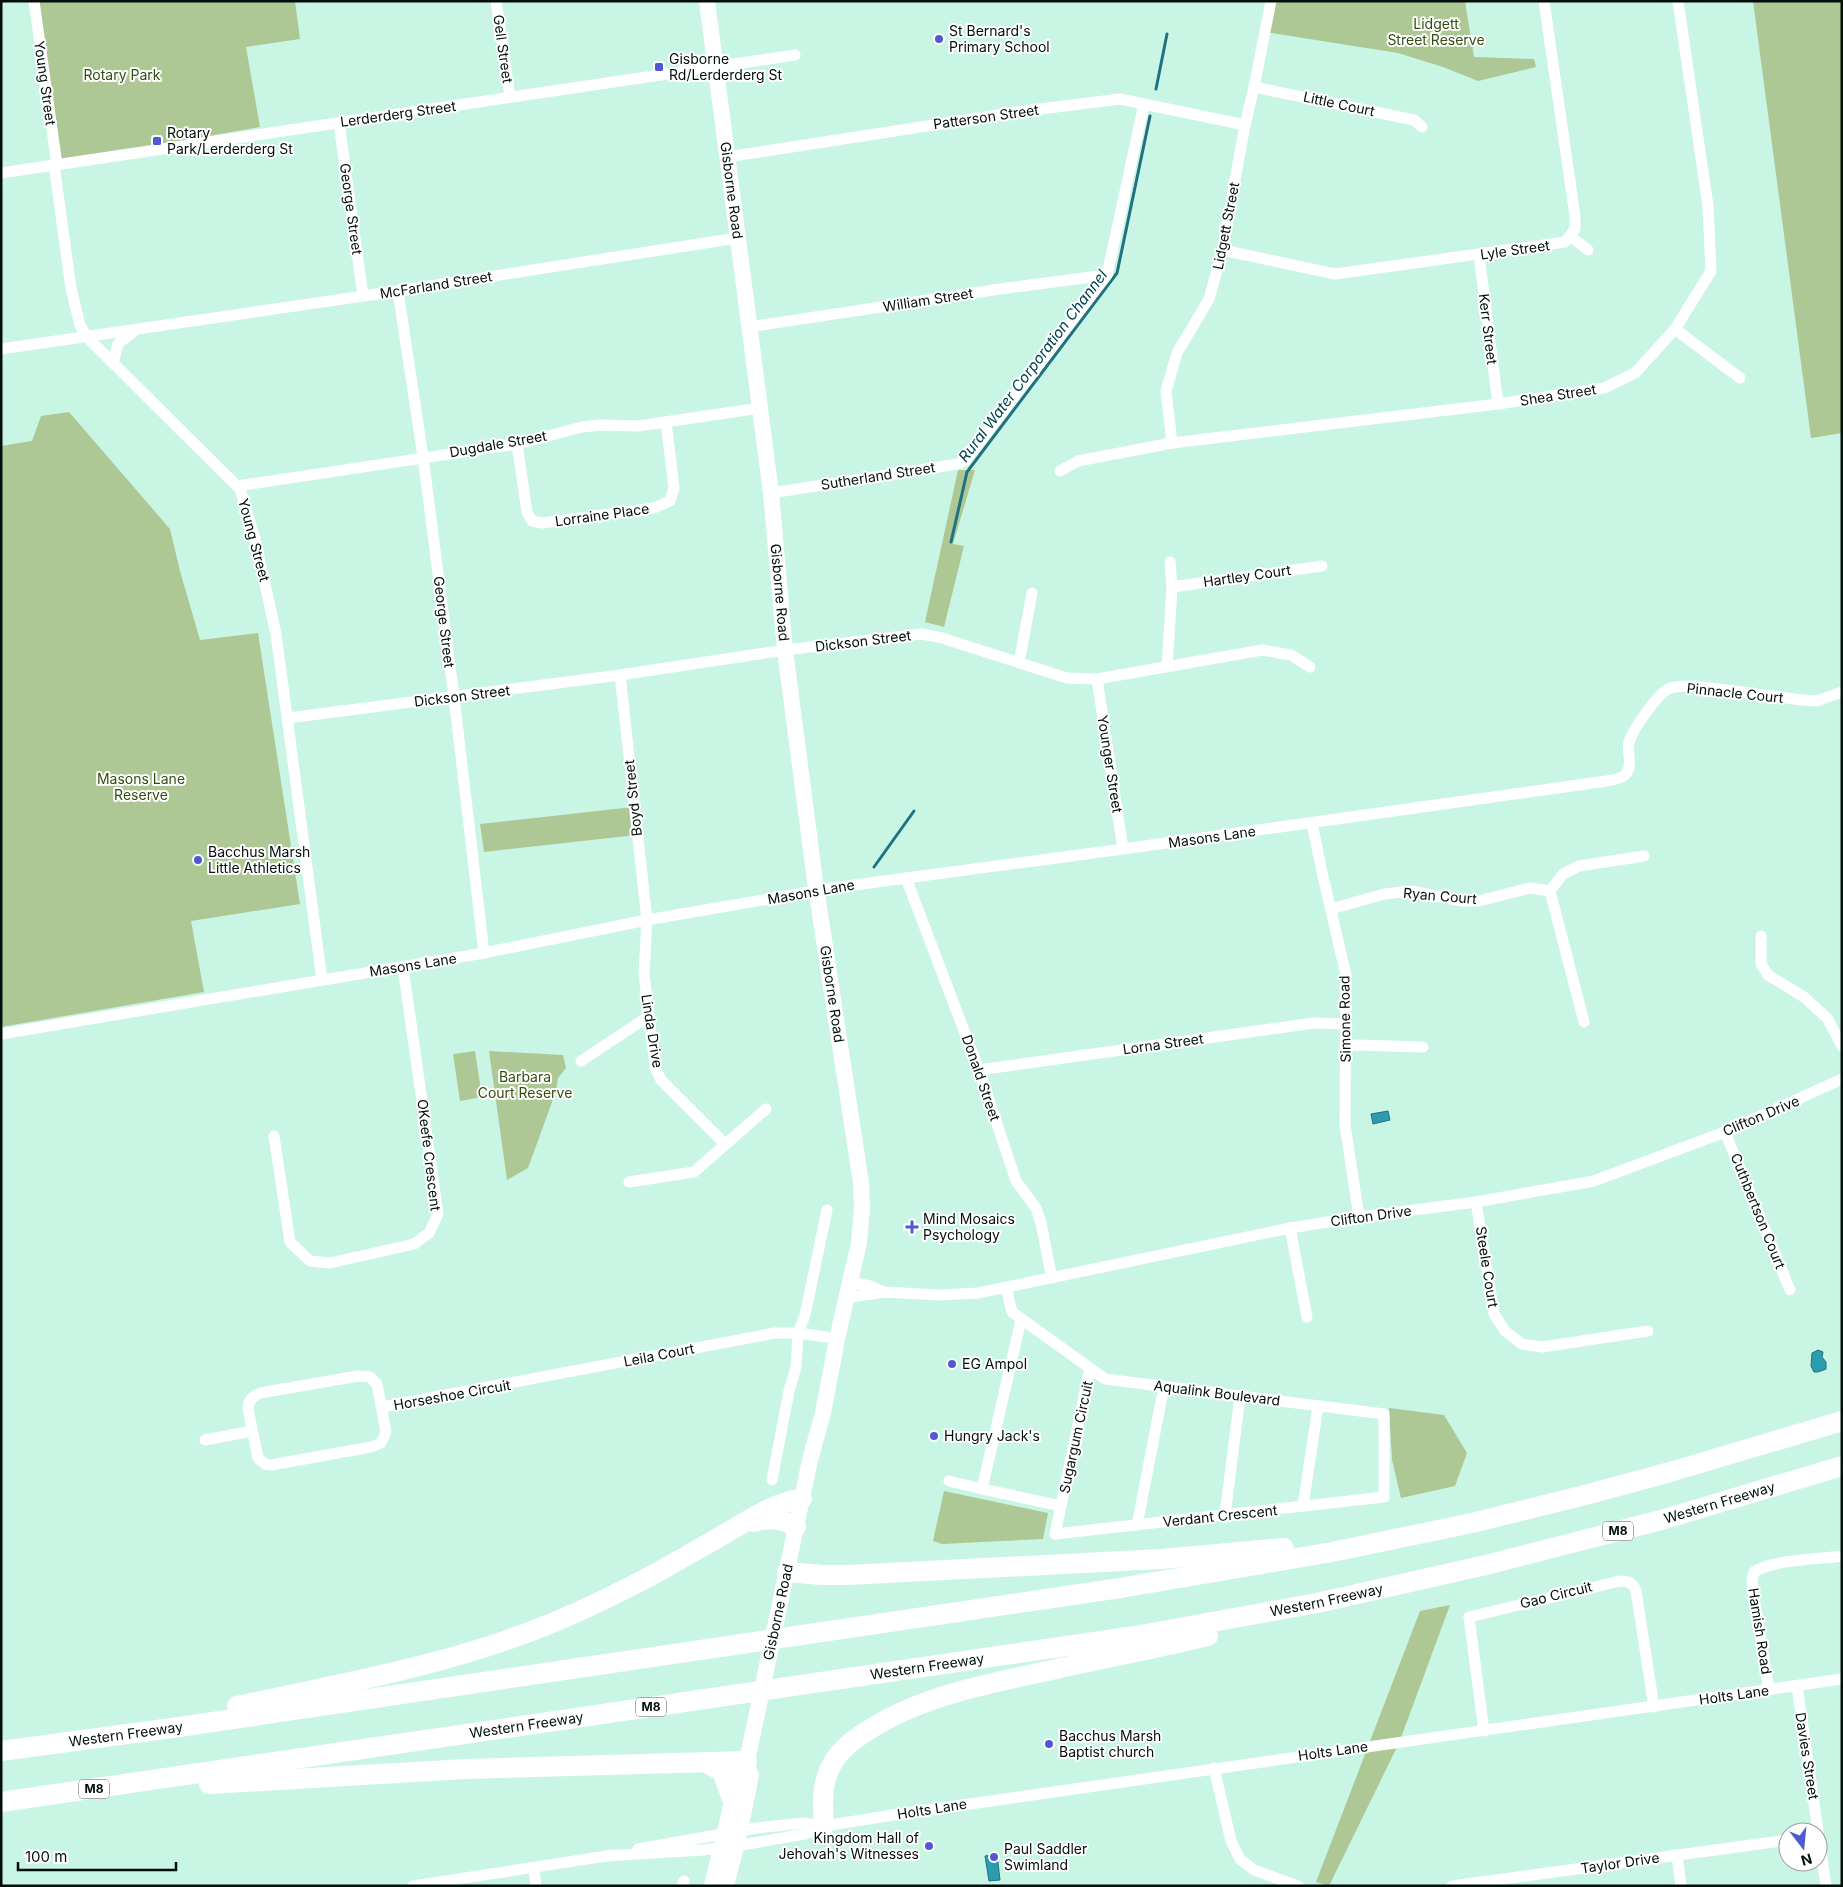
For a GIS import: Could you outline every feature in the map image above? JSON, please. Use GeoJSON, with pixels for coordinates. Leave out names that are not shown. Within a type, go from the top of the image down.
{"type":"FeatureCollection","features":[{"type":"Feature","properties":{"kind":"highway","name":"Western Freeway"},"geometry":{"type":"LineString","coordinates":[[1,1751],[76,1742],[1129,1587],[1332,1552],[1472,1523],[1670,1472],[1842,1421]]}},
{"type":"Feature","properties":{"kind":"highway","name":"Western Freeway"},"geometry":{"type":"LineString","coordinates":[[11,1801],[1135,1636],[1244,1617],[1392,1587],[1661,1520],[1842,1466]]}},
{"type":"Feature","properties":{"kind":"highway"},"geometry":{"type":"LineString","coordinates":[[76,1742],[384,1675],[499,1644],[620,1592],[787,1502],[802,1500]]}},
{"type":"Feature","properties":{"kind":"highway"},"geometry":{"type":"LineString","coordinates":[[738,1527],[764,1519],[781,1520],[796,1527]]}},
{"type":"Feature","properties":{"kind":"highway"},"geometry":{"type":"LineString","coordinates":[[787,1572],[822,1576],[1170,1558],[1286,1547],[1387,1532],[1472,1523]]}},
{"type":"Feature","properties":{"kind":"highway"},"geometry":{"type":"LineString","coordinates":[[824,1826],[822,1800],[825,1778],[840,1753],[866,1732],[910,1708],[974,1688],[1318,1609],[1392,1587]]}},
{"type":"Feature","properties":{"kind":"highway"},"geometry":{"type":"LineString","coordinates":[[704,1762],[722,1771],[732,1799]]}},
{"type":"Feature","properties":{"kind":"highway"},"geometry":{"type":"LineString","coordinates":[[11,1801],[176,1786],[465,1769],[704,1762],[747,1763]]}},
{"type":"Feature","properties":{"kind":"main road","name":"Gisborne Road"},"geometry":{"type":"LineString","coordinates":[[707,1],[771,493],[785,650],[816,890],[861,1183],[843,1289],[813,1412],[810,1460],[780,1608],[747,1763],[740,1772],[732,1799],[726,1886]]}},
{"type":"Feature","properties":{"kind":"main road","name":"Gisborne Road"},"geometry":{"type":"LineString","coordinates":[[712,1886],[751,1775],[747,1763]]}},
{"type":"Feature","properties":{"kind":"street","name":"Young Street"},"geometry":{"type":"LineString","coordinates":[[34,1],[70,288],[78,319],[86,336],[240,489],[255,539],[267,585],[276,634],[322,980]]}},
{"type":"Feature","properties":{"kind":"street","name":"Gell Street"},"geometry":{"type":"LineString","coordinates":[[496,1],[510,97]]}},
{"type":"Feature","properties":{"kind":"street","name":"Lidgett Street"},"geometry":{"type":"LineString","coordinates":[[1172,443],[1166,391],[1177,353],[1209,299],[1222,250],[1245,125],[1271,1]]}},
{"type":"Feature","properties":{"kind":"street"},"geometry":{"type":"LineString","coordinates":[[1544,1],[1575,216],[1575,229],[1570,236],[1588,250]]}},
{"type":"Feature","properties":{"kind":"street","name":"Shea Street"},"geometry":{"type":"LineString","coordinates":[[1060,471],[1078,461],[1172,443],[1498,404],[1604,388],[1635,373],[1675,329],[1710,271],[1708,206],[1678,1]]}},
{"type":"Feature","properties":{"kind":"street","name":"Lerderderg Street"},"geometry":{"type":"LineString","coordinates":[[1,173],[795,55]]}},
{"type":"Feature","properties":{"kind":"street","name":"Little Court"},"geometry":{"type":"LineString","coordinates":[[1254,87],[1414,120],[1422,127]]}},
{"type":"Feature","properties":{"kind":"street","name":"Patterson Street"},"geometry":{"type":"LineString","coordinates":[[727,157],[1120,99],[1245,125]]}},
{"type":"Feature","properties":{"kind":"street","name":"Sutherland Street"},"geometry":{"type":"LineString","coordinates":[[771,493],[958,464],[966,460],[1107,275],[1144,104]]}},
{"type":"Feature","properties":{"kind":"street","name":"George Street"},"geometry":{"type":"LineString","coordinates":[[339,123],[364,296]]}},
{"type":"Feature","properties":{"kind":"street","name":"Lyle Street"},"geometry":{"type":"LineString","coordinates":[[1222,250],[1335,274],[1565,242],[1570,236]]}},
{"type":"Feature","properties":{"kind":"street","name":"McFarland Street"},"geometry":{"type":"LineString","coordinates":[[1,349],[398,291],[738,238]]}},
{"type":"Feature","properties":{"kind":"street","name":"Kerr Street"},"geometry":{"type":"LineString","coordinates":[[1479,255],[1498,404]]}},
{"type":"Feature","properties":{"kind":"street","name":"William Street"},"geometry":{"type":"LineString","coordinates":[[749,327],[1000,288],[1107,275]]}},
{"type":"Feature","properties":{"kind":"street","name":"George Street"},"geometry":{"type":"LineString","coordinates":[[398,291],[423,457],[484,953]]}},
{"type":"Feature","properties":{"kind":"street"},"geometry":{"type":"LineString","coordinates":[[1675,329],[1740,378]]}},
{"type":"Feature","properties":{"kind":"street"},"geometry":{"type":"LineString","coordinates":[[113,363],[118,344],[134,330]]}},
{"type":"Feature","properties":{"kind":"street","name":"Dugdale Street"},"geometry":{"type":"LineString","coordinates":[[237,486],[517,444],[582,427],[638,426],[760,408]]}},
{"type":"Feature","properties":{"kind":"street","name":"Lorraine Place"},"geometry":{"type":"LineString","coordinates":[[517,444],[527,512],[532,520],[542,523],[654,508],[670,501],[674,488],[666,422]]}},
{"type":"Feature","properties":{"kind":"street"},"geometry":{"type":"LineString","coordinates":[[1168,667],[1172,587],[1170,562]]}},
{"type":"Feature","properties":{"kind":"street","name":"Hartley Court"},"geometry":{"type":"LineString","coordinates":[[1172,587],[1322,566]]}},
{"type":"Feature","properties":{"kind":"street"},"geometry":{"type":"LineString","coordinates":[[1019,663],[1032,593]]}},
{"type":"Feature","properties":{"kind":"street","name":"Dickson Street"},"geometry":{"type":"LineString","coordinates":[[288,718],[620,675],[785,650],[922,634],[942,638],[1067,678],[1097,679],[1262,650],[1291,655],[1310,667]]}},
{"type":"Feature","properties":{"kind":"street","name":"Boyd Street"},"geometry":{"type":"LineString","coordinates":[[620,675],[647,920]]}},
{"type":"Feature","properties":{"kind":"street","name":"Younger Street"},"geometry":{"type":"LineString","coordinates":[[1097,679],[1123,849]]}},
{"type":"Feature","properties":{"kind":"street","name":"Pinnacle Court"},"geometry":{"type":"LineString","coordinates":[[1625,775],[1629,769],[1629,743],[1634,732],[1660,695],[1668,689],[1679,686],[1695,686],[1816,701],[1842,692]]}},
{"type":"Feature","properties":{"kind":"street","name":"Masons Lane"},"geometry":{"type":"LineString","coordinates":[[1,1034],[484,953],[647,920],[816,890],[1312,823],[1607,781],[1625,775]]}},
{"type":"Feature","properties":{"kind":"street","name":"Simone Road"},"geometry":{"type":"LineString","coordinates":[[1312,823],[1346,975],[1346,1125],[1359,1217]]}},
{"type":"Feature","properties":{"kind":"street"},"geometry":{"type":"LineString","coordinates":[[1584,1022],[1550,891],[1563,874],[1579,866],[1644,856]]}},
{"type":"Feature","properties":{"kind":"street","name":"Donald Street"},"geometry":{"type":"LineString","coordinates":[[906,878],[979,1070],[1016,1181],[1036,1208],[1041,1223],[1052,1278]]}},
{"type":"Feature","properties":{"kind":"street","name":"Ryan Court"},"geometry":{"type":"LineString","coordinates":[[1331,910],[1384,894],[1411,891],[1479,901],[1530,888],[1550,891]]}},
{"type":"Feature","properties":{"kind":"street","name":"Linda Drive"},"geometry":{"type":"LineString","coordinates":[[647,920],[644,974],[655,1067],[661,1080],[725,1144]]}},
{"type":"Feature","properties":{"kind":"street"},"geometry":{"type":"LineString","coordinates":[[1761,936],[1761,964],[1768,976],[1804,997],[1827,1018],[1842,1046]]}},
{"type":"Feature","properties":{"kind":"street","name":"OKeefe Crescent"},"geometry":{"type":"LineString","coordinates":[[274,1136],[290,1242],[310,1261],[330,1263],[414,1244],[429,1233],[438,1214],[403,967]]}},
{"type":"Feature","properties":{"kind":"street"},"geometry":{"type":"LineString","coordinates":[[581,1061],[649,1016]]}},
{"type":"Feature","properties":{"kind":"street","name":"Lorna Street"},"geometry":{"type":"LineString","coordinates":[[979,1070],[1314,1023],[1347,1024]]}},
{"type":"Feature","properties":{"kind":"street"},"geometry":{"type":"LineString","coordinates":[[1346,1046],[1423,1048]]}},
{"type":"Feature","properties":{"kind":"street","name":"Clifton Drive"},"geometry":{"type":"LineString","coordinates":[[884,1292],[940,1295],[978,1293],[1290,1228],[1476,1202],[1594,1181],[1725,1132],[1842,1079]]}},
{"type":"Feature","properties":{"kind":"street"},"geometry":{"type":"LineString","coordinates":[[629,1182],[694,1172],[766,1109]]}},
{"type":"Feature","properties":{"kind":"street","name":"Cuthbertson Court"},"geometry":{"type":"LineString","coordinates":[[1725,1132],[1790,1290]]}},
{"type":"Feature","properties":{"kind":"street","name":"Steele Court"},"geometry":{"type":"LineString","coordinates":[[1476,1202],[1494,1314],[1505,1331],[1522,1344],[1542,1347],[1648,1331]]}},
{"type":"Feature","properties":{"kind":"street"},"geometry":{"type":"LineString","coordinates":[[772,1480],[789,1391],[796,1367],[798,1333],[805,1315],[826,1210]]}},
{"type":"Feature","properties":{"kind":"street"},"geometry":{"type":"LineString","coordinates":[[1290,1228],[1307,1317]]}},
{"type":"Feature","properties":{"kind":"street"},"geometry":{"type":"LineString","coordinates":[[843,1289],[870,1286],[884,1292]]}},
{"type":"Feature","properties":{"kind":"street","name":"Aqualink Boulevard"},"geometry":{"type":"LineString","coordinates":[[1006,1287],[1012,1312],[1105,1379],[1384,1414],[1384,1497]]}},
{"type":"Feature","properties":{"kind":"street"},"geometry":{"type":"LineString","coordinates":[[843,1289],[884,1292]]}},
{"type":"Feature","properties":{"kind":"street"},"geometry":{"type":"LineString","coordinates":[[982,1489],[1021,1320]]}},
{"type":"Feature","properties":{"kind":"street","name":"Leila Court"},"geometry":{"type":"LineString","coordinates":[[522,1382],[775,1333],[798,1333],[832,1338]]}},
{"type":"Feature","properties":{"kind":"street","name":"Sugargum Circuit"},"geometry":{"type":"LineString","coordinates":[[1056,1534],[1090,1368]]}},
{"type":"Feature","properties":{"kind":"street","name":"Horseshoe Circuit"},"geometry":{"type":"LineString","coordinates":[[366,1376],[377,1384],[386,1436],[381,1443],[371,1447],[268,1465],[258,1458],[252,1431],[248,1408],[252,1398],[260,1394],[366,1376]]}},
{"type":"Feature","properties":{"kind":"street","name":"Horseshoe Circuit"},"geometry":{"type":"LineString","coordinates":[[382,1408],[522,1382]]}},
{"type":"Feature","properties":{"kind":"street"},"geometry":{"type":"LineString","coordinates":[[1137,1525],[1164,1386]]}},
{"type":"Feature","properties":{"kind":"street"},"geometry":{"type":"LineString","coordinates":[[1224,1515],[1240,1396]]}},
{"type":"Feature","properties":{"kind":"street"},"geometry":{"type":"LineString","coordinates":[[1303,1506],[1318,1406]]}},
{"type":"Feature","properties":{"kind":"street"},"geometry":{"type":"LineString","coordinates":[[206,1440],[252,1431]]}},
{"type":"Feature","properties":{"kind":"street","name":"Sugargum Circuit"},"geometry":{"type":"LineString","coordinates":[[949,1481],[1061,1506]]}},
{"type":"Feature","properties":{"kind":"street","name":"Verdant Crescent"},"geometry":{"type":"LineString","coordinates":[[1056,1534],[1384,1497]]}},
{"type":"Feature","properties":{"kind":"street","name":"Hamish Road"},"geometry":{"type":"LineString","coordinates":[[1769,1690],[1753,1591],[1752,1580],[1754,1572],[1763,1567],[1842,1556]]}},
{"type":"Feature","properties":{"kind":"street","name":"Gao Circuit"},"geometry":{"type":"LineString","coordinates":[[1484,1731],[1469,1617],[1620,1580],[1628,1581],[1634,1585],[1636,1591],[1654,1707]]}},
{"type":"Feature","properties":{"kind":"street","name":"Holts Lane"},"geometry":{"type":"LineString","coordinates":[[413,1886],[605,1856],[674,1853],[730,1839],[805,1834],[824,1826],[1214,1768],[1842,1679]]}},
{"type":"Feature","properties":{"kind":"street","name":"Davies Street"},"geometry":{"type":"LineString","coordinates":[[1797,1686],[1817,1822]]}},
{"type":"Feature","properties":{"kind":"street"},"geometry":{"type":"LineString","coordinates":[[1214,1768],[1231,1841],[1240,1859],[1267,1881],[1298,1886]]}},
{"type":"Feature","properties":{"kind":"street","name":"Taylor Drive"},"geometry":{"type":"LineString","coordinates":[[1452,1886],[1540,1880],[1677,1855],[1778,1841]]}},
{"type":"Feature","properties":{"kind":"street"},"geometry":{"type":"LineString","coordinates":[[1677,1855],[1681,1886]]}},
{"type":"Feature","properties":{"kind":"street"},"geometry":{"type":"LineString","coordinates":[[534,1868],[536,1886]]}},
{"type":"Feature","properties":{"kind":"street","name":"Davies Street"},"geometry":{"type":"LineString","coordinates":[[1824,1872],[1826,1886]]}},
{"type":"Feature","properties":{"kind":"green space","name":"Rotary Park"},"geometry":{"type":"Polygon","coordinates":[[[33,1],[295,1],[300,39],[246,47],[260,127],[59,162],[33,1]]]}},
{"type":"Feature","properties":{"kind":"green space","name":"Lidgett Street Reserve"},"geometry":{"type":"Polygon","coordinates":[[[1271,1],[1465,1],[1474,57],[1534,59],[1536,67],[1478,81],[1443,67],[1398,53],[1265,32],[1271,1]]]}},
{"type":"Feature","properties":{"kind":"green space"},"geometry":{"type":"Polygon","coordinates":[[[1753,1],[1842,1],[1842,433],[1811,438],[1753,1]]]}},
{"type":"Feature","properties":{"kind":"green space","name":"Masons Lane Reserve"},"geometry":{"type":"Polygon","coordinates":[[[69,412],[170,529],[200,640],[258,633],[300,904],[191,921],[204,992],[1,1027],[1,446],[32,441],[41,416],[69,412]]]}},
{"type":"Feature","properties":{"kind":"green space"},"geometry":{"type":"Polygon","coordinates":[[[958,470],[975,470],[953,544],[964,546],[944,627],[925,622],[958,470]]]}},
{"type":"Feature","properties":{"kind":"green space"},"geometry":{"type":"Polygon","coordinates":[[[633,807],[636,835],[484,852],[480,824],[633,807]]]}},
{"type":"Feature","properties":{"kind":"green space"},"geometry":{"type":"Polygon","coordinates":[[[475,1051],[482,1097],[460,1101],[453,1054],[475,1051]]]}},
{"type":"Feature","properties":{"kind":"green space","name":"Barbara Court Reserve"},"geometry":{"type":"Polygon","coordinates":[[[489,1051],[563,1055],[566,1068],[558,1078],[556,1091],[528,1168],[507,1180],[489,1051]]]}},
{"type":"Feature","properties":{"kind":"green space"},"geometry":{"type":"Polygon","coordinates":[[[1389,1408],[1444,1415],[1467,1453],[1455,1486],[1401,1498],[1392,1460],[1389,1408]]]}},
{"type":"Feature","properties":{"kind":"green space"},"geometry":{"type":"Polygon","coordinates":[[[944,1491],[1048,1513],[1043,1539],[942,1544],[933,1541],[944,1491]]]}},
{"type":"Feature","properties":{"kind":"green space"},"geometry":{"type":"Polygon","coordinates":[[[1450,1605],[1399,1743],[1329,1886],[1316,1882],[1420,1611],[1450,1605]]]}},
{"type":"Feature","properties":{"kind":"water"},"geometry":{"type":"Polygon","coordinates":[[[1388,1111],[1390,1120],[1373,1124],[1371,1114],[1388,1111]]]}},
{"type":"Feature","properties":{"kind":"water"},"geometry":{"type":"Polygon","coordinates":[[[1818,1350],[1823,1352],[1822,1357],[1826,1362],[1826,1369],[1814,1372],[1811,1366],[1812,1353],[1818,1350]]]}},
{"type":"Feature","properties":{"kind":"water"},"geometry":{"type":"Polygon","coordinates":[[[997,1854],[1000,1880],[989,1881],[985,1856],[997,1854]]]}},
{"type":"Feature","properties":{"kind":"waterway","name":"Rural Water Corporation Channel"},"geometry":{"type":"LineString","coordinates":[[1156,89],[1167,34]]}},
{"type":"Feature","properties":{"kind":"waterway","name":"Rural Water Corporation Channel"},"geometry":{"type":"LineString","coordinates":[[951,542],[967,472],[1117,273],[1150,116]]}},
{"type":"Feature","properties":{"kind":"waterway","name":"Rural Water Corporation Channel"},"geometry":{"type":"LineString","coordinates":[[874,867],[914,811]]}},
{"type":"Feature","properties":{"kind":"place","name":"St Bernard's Primary School"},"geometry":{"type":"Point","coordinates":[939,39]}},
{"type":"Feature","properties":{"kind":"place","name":"Gisborne Rd/Lerderderg St"},"geometry":{"type":"Point","coordinates":[659,67]}},
{"type":"Feature","properties":{"kind":"place","name":"Rotary Park/Lerderderg St"},"geometry":{"type":"Point","coordinates":[157,141]}},
{"type":"Feature","properties":{"kind":"place","name":"Bacchus Marsh Little Athletics"},"geometry":{"type":"Point","coordinates":[198,860]}},
{"type":"Feature","properties":{"kind":"place","name":"Mind Mosaics Psychology"},"geometry":{"type":"Point","coordinates":[912,1227]}},
{"type":"Feature","properties":{"kind":"place","name":"EG Ampol"},"geometry":{"type":"Point","coordinates":[952,1364]}},
{"type":"Feature","properties":{"kind":"place","name":"Hungry Jack's"},"geometry":{"type":"Point","coordinates":[934,1436]}},
{"type":"Feature","properties":{"kind":"place","name":"Bacchus Marsh Baptist church"},"geometry":{"type":"Point","coordinates":[1049,1744]}},
{"type":"Feature","properties":{"kind":"place","name":"Kingdom Hall of Jehovah's Witnesses"},"geometry":{"type":"Point","coordinates":[929,1846]}},
{"type":"Feature","properties":{"kind":"place","name":"Paul Saddler Swimland"},"geometry":{"type":"Point","coordinates":[994,1857]}}]}
